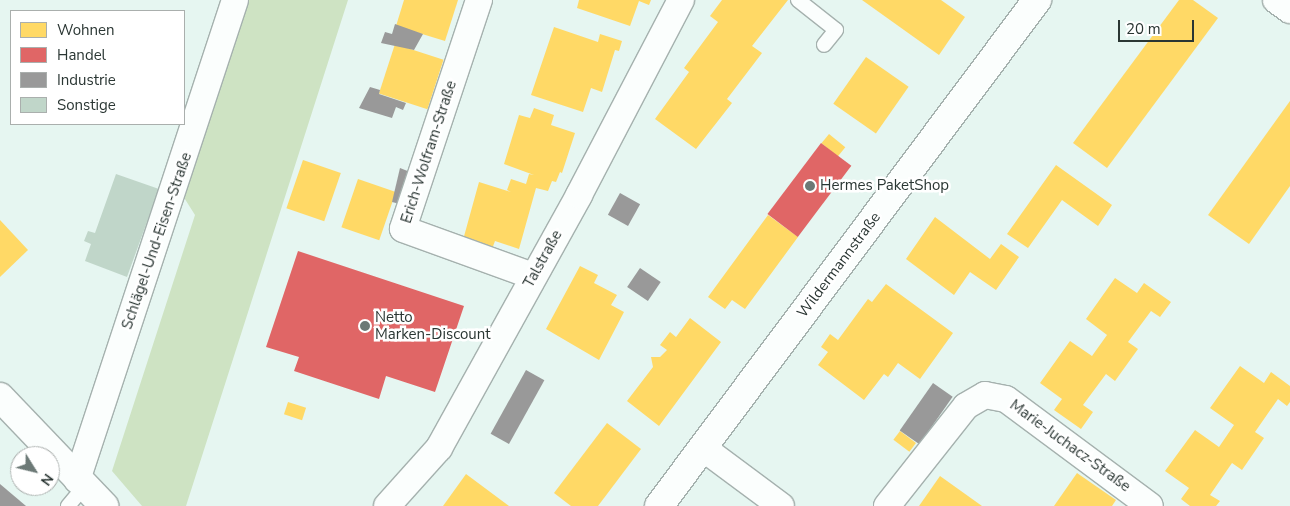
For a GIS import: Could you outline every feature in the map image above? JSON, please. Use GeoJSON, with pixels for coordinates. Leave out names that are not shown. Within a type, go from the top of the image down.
{"type":"FeatureCollection","features":[{"type":"Feature","properties":{"kind":"street","name":"Schlägel-Und-Eisen-Straße"},"geometry":{"type":"LineString","coordinates":[[76,491],[235,0]]}},
{"type":"Feature","properties":{"kind":"street","name":"Erich-Wolfram-Straße"},"geometry":{"type":"LineString","coordinates":[[479,0],[403,229],[533,276]]}},
{"type":"Feature","properties":{"kind":"street","name":"Talstraße"},"geometry":{"type":"LineString","coordinates":[[387,506],[439,448],[681,0]]}},
{"type":"Feature","properties":{"kind":"street","name":"Wildermannstraße"},"geometry":{"type":"LineString","coordinates":[[659,506],[1037,0]]}},
{"type":"Feature","properties":{"kind":"street"},"geometry":{"type":"LineString","coordinates":[[1276,0],[1290,10]]}},
{"type":"Feature","properties":{"kind":"street","name":"Marie-Juchacz-Straße"},"geometry":{"type":"LineString","coordinates":[[887,506],[966,406],[985,395],[1006,399],[1150,506]]}},
{"type":"Feature","properties":{"kind":"street"},"geometry":{"type":"LineString","coordinates":[[0,397],[76,491],[104,506]]}},
{"type":"Feature","properties":{"kind":"street"},"geometry":{"type":"LineString","coordinates":[[703,448],[781,506]]}},
{"type":"Feature","properties":{"kind":"lane"},"geometry":{"type":"LineString","coordinates":[[798,0],[836,30],[824,45]]}},
{"type":"Feature","properties":{"kind":"green space"},"geometry":{"type":"Polygon","coordinates":[[[246,0],[348,0],[186,506],[142,506],[112,471],[195,215],[183,196],[246,0]]]}},
{"type":"Feature","properties":{"kind":"building: Wohnen"},"geometry":{"type":"Polygon","coordinates":[[[404,0],[458,0],[445,41],[396,26],[404,0]]]}},
{"type":"Feature","properties":{"kind":"building: Wohnen"},"geometry":{"type":"Polygon","coordinates":[[[579,0],[651,0],[649,5],[639,1],[630,26],[577,8],[579,0]]]}},
{"type":"Feature","properties":{"kind":"building: Wohnen"},"geometry":{"type":"Polygon","coordinates":[[[722,0],[788,0],[752,46],[762,53],[727,99],[732,103],[696,149],[655,119],[689,72],[684,68],[718,22],[710,16],[722,0]]]}},
{"type":"Feature","properties":{"kind":"building: Wohnen"},"geometry":{"type":"Polygon","coordinates":[[[862,0],[941,0],[965,17],[939,55],[862,0]]]}},
{"type":"Feature","properties":{"kind":"building: Wohnen"},"geometry":{"type":"Polygon","coordinates":[[[1179,0],[1193,0],[1218,18],[1107,168],[1073,143],[1179,0]]]}},
{"type":"Feature","properties":{"kind":"building: Wohnen"},"geometry":{"type":"Polygon","coordinates":[[[554,27],[598,42],[600,34],[622,41],[619,51],[615,50],[602,92],[591,88],[583,112],[531,95],[554,27]]]}},
{"type":"Feature","properties":{"kind":"building: Wohnen"},"geometry":{"type":"Polygon","coordinates":[[[395,44],[444,60],[427,109],[379,93],[395,44]]]}},
{"type":"Feature","properties":{"kind":"building: Wohnen"},"geometry":{"type":"Polygon","coordinates":[[[866,57],[909,87],[876,134],[833,104],[866,57]]]}},
{"type":"Feature","properties":{"kind":"building: Wohnen"},"geometry":{"type":"Polygon","coordinates":[[[1290,101],[1290,186],[1249,244],[1208,215],[1290,101]]]}},
{"type":"Feature","properties":{"kind":"building: Wohnen"},"geometry":{"type":"Polygon","coordinates":[[[534,108],[554,115],[551,125],[575,133],[562,173],[560,172],[556,182],[552,181],[548,191],[536,188],[519,249],[495,241],[492,249],[463,240],[479,182],[511,192],[507,190],[511,179],[526,184],[529,174],[534,175],[504,164],[519,115],[530,118],[534,108]]]}},
{"type":"Feature","properties":{"kind":"building: Wohnen"},"geometry":{"type":"Polygon","coordinates":[[[829,134],[845,147],[838,157],[821,143],[829,134]]]}},
{"type":"Feature","properties":{"kind":"building: Wohnen"},"geometry":{"type":"Polygon","coordinates":[[[303,160],[341,173],[324,221],[286,208],[303,160]]]}},
{"type":"Feature","properties":{"kind":"building: Wohnen"},"geometry":{"type":"Polygon","coordinates":[[[1056,165],[1112,205],[1098,226],[1062,200],[1028,248],[1007,234],[1056,165]]]}},
{"type":"Feature","properties":{"kind":"building: Wohnen"},"geometry":{"type":"Polygon","coordinates":[[[358,179],[396,192],[379,240],[341,227],[358,179]]]}},
{"type":"Feature","properties":{"kind":"building: Wohnen"},"geometry":{"type":"Polygon","coordinates":[[[768,215],[798,237],[745,309],[732,300],[725,309],[708,297],[768,215]]]}},
{"type":"Feature","properties":{"kind":"building: Wohnen"},"geometry":{"type":"Polygon","coordinates":[[[935,217],[990,259],[1001,244],[1019,257],[996,290],[970,272],[954,295],[906,259],[935,217]]]}},
{"type":"Feature","properties":{"kind":"building: Wohnen"},"geometry":{"type":"Polygon","coordinates":[[[0,220],[28,250],[0,277],[0,220]]]}},
{"type":"Feature","properties":{"kind":"building: Wohnen"},"geometry":{"type":"Polygon","coordinates":[[[580,266],[598,275],[594,283],[617,295],[611,305],[624,312],[599,360],[546,329],[580,266]]]}},
{"type":"Feature","properties":{"kind":"building: Wohnen"},"geometry":{"type":"Polygon","coordinates":[[[1115,278],[1137,293],[1144,283],[1171,302],[1160,317],[1151,311],[1128,342],[1138,349],[1115,381],[1106,374],[1083,405],[1093,412],[1081,429],[1054,410],[1062,399],[1040,383],[1070,341],[1092,356],[1107,335],[1086,319],[1115,278]]]}},
{"type":"Feature","properties":{"kind":"building: Wohnen"},"geometry":{"type":"Polygon","coordinates":[[[886,284],[953,333],[920,379],[898,363],[888,377],[884,374],[864,400],[818,365],[828,352],[821,347],[830,334],[838,340],[868,299],[872,302],[886,284]]]}},
{"type":"Feature","properties":{"kind":"building: Wohnen"},"geometry":{"type":"Polygon","coordinates":[[[690,318],[721,342],[659,426],[627,401],[653,367],[651,357],[660,357],[667,350],[660,345],[670,332],[676,337],[690,318]]]}},
{"type":"Feature","properties":{"kind":"building: Wohnen"},"geometry":{"type":"Polygon","coordinates":[[[1240,366],[1264,383],[1271,372],[1290,386],[1290,402],[1287,406],[1278,399],[1255,432],[1264,438],[1242,470],[1232,463],[1210,495],[1220,501],[1216,506],[1190,506],[1181,499],[1189,488],[1165,471],[1195,430],[1219,447],[1234,425],[1210,408],[1240,366]]]}},
{"type":"Feature","properties":{"kind":"building: Wohnen"},"geometry":{"type":"Polygon","coordinates":[[[288,402],[306,408],[302,420],[284,414],[288,402]]]}},
{"type":"Feature","properties":{"kind":"building: Wohnen"},"geometry":{"type":"Polygon","coordinates":[[[607,423],[641,449],[598,506],[571,506],[554,493],[607,423]]]}},
{"type":"Feature","properties":{"kind":"building: Wohnen"},"geometry":{"type":"Polygon","coordinates":[[[900,431],[916,443],[909,452],[893,440],[900,431]]]}},
{"type":"Feature","properties":{"kind":"building: Wohnen"},"geometry":{"type":"Polygon","coordinates":[[[1077,473],[1116,500],[1112,506],[1054,506],[1077,473]]]}},
{"type":"Feature","properties":{"kind":"building: Wohnen"},"geometry":{"type":"Polygon","coordinates":[[[466,474],[509,506],[443,506],[466,474]]]}},
{"type":"Feature","properties":{"kind":"building: Wohnen"},"geometry":{"type":"Polygon","coordinates":[[[940,476],[982,506],[919,506],[940,476]]]}},
{"type":"Feature","properties":{"kind":"building: Handel"},"geometry":{"type":"Polygon","coordinates":[[[821,143],[851,166],[798,237],[767,214],[821,143]]]}},
{"type":"Feature","properties":{"kind":"building: Handel","name":"Netto Marken-Discount"},"geometry":{"type":"Polygon","coordinates":[[[298,251],[464,306],[435,392],[386,376],[379,399],[294,371],[299,357],[266,347],[298,251]]]}},
{"type":"Feature","properties":{"kind":"building: Industrie"},"geometry":{"type":"Polygon","coordinates":[[[395,24],[423,34],[414,50],[381,43],[385,32],[392,34],[395,24]]]}},
{"type":"Feature","properties":{"kind":"building: Industrie"},"geometry":{"type":"Polygon","coordinates":[[[370,87],[380,90],[379,94],[406,103],[403,110],[396,107],[392,118],[359,108],[370,87]]]}},
{"type":"Feature","properties":{"kind":"building: Industrie"},"geometry":{"type":"Polygon","coordinates":[[[400,168],[410,172],[400,204],[392,202],[400,168]]]}},
{"type":"Feature","properties":{"kind":"building: Industrie"},"geometry":{"type":"Polygon","coordinates":[[[620,193],[640,204],[628,226],[608,215],[620,193]]]}},
{"type":"Feature","properties":{"kind":"building: Industrie"},"geometry":{"type":"Polygon","coordinates":[[[640,268],[661,282],[648,301],[627,287],[640,268]]]}},
{"type":"Feature","properties":{"kind":"building: Industrie"},"geometry":{"type":"Polygon","coordinates":[[[526,370],[544,380],[509,444],[491,434],[526,370]]]}},
{"type":"Feature","properties":{"kind":"building: Industrie"},"geometry":{"type":"Polygon","coordinates":[[[933,383],[953,397],[919,444],[900,431],[933,383]]]}},
{"type":"Feature","properties":{"kind":"building: Industrie"},"geometry":{"type":"Polygon","coordinates":[[[0,484],[10,492],[10,496],[14,496],[26,506],[0,506],[0,484]]]}},
{"type":"Feature","properties":{"kind":"building: Sonstige"},"geometry":{"type":"Polygon","coordinates":[[[116,174],[159,189],[127,277],[85,261],[91,244],[84,241],[88,231],[95,233],[116,174]]]}},
{"type":"Feature","properties":{"kind":"place","name":"Hermes PaketShop"},"geometry":{"type":"Point","coordinates":[810,186]}},
{"type":"Feature","properties":{"kind":"place","name":"Netto Marken-Discount"},"geometry":{"type":"Point","coordinates":[365,326]}}]}
